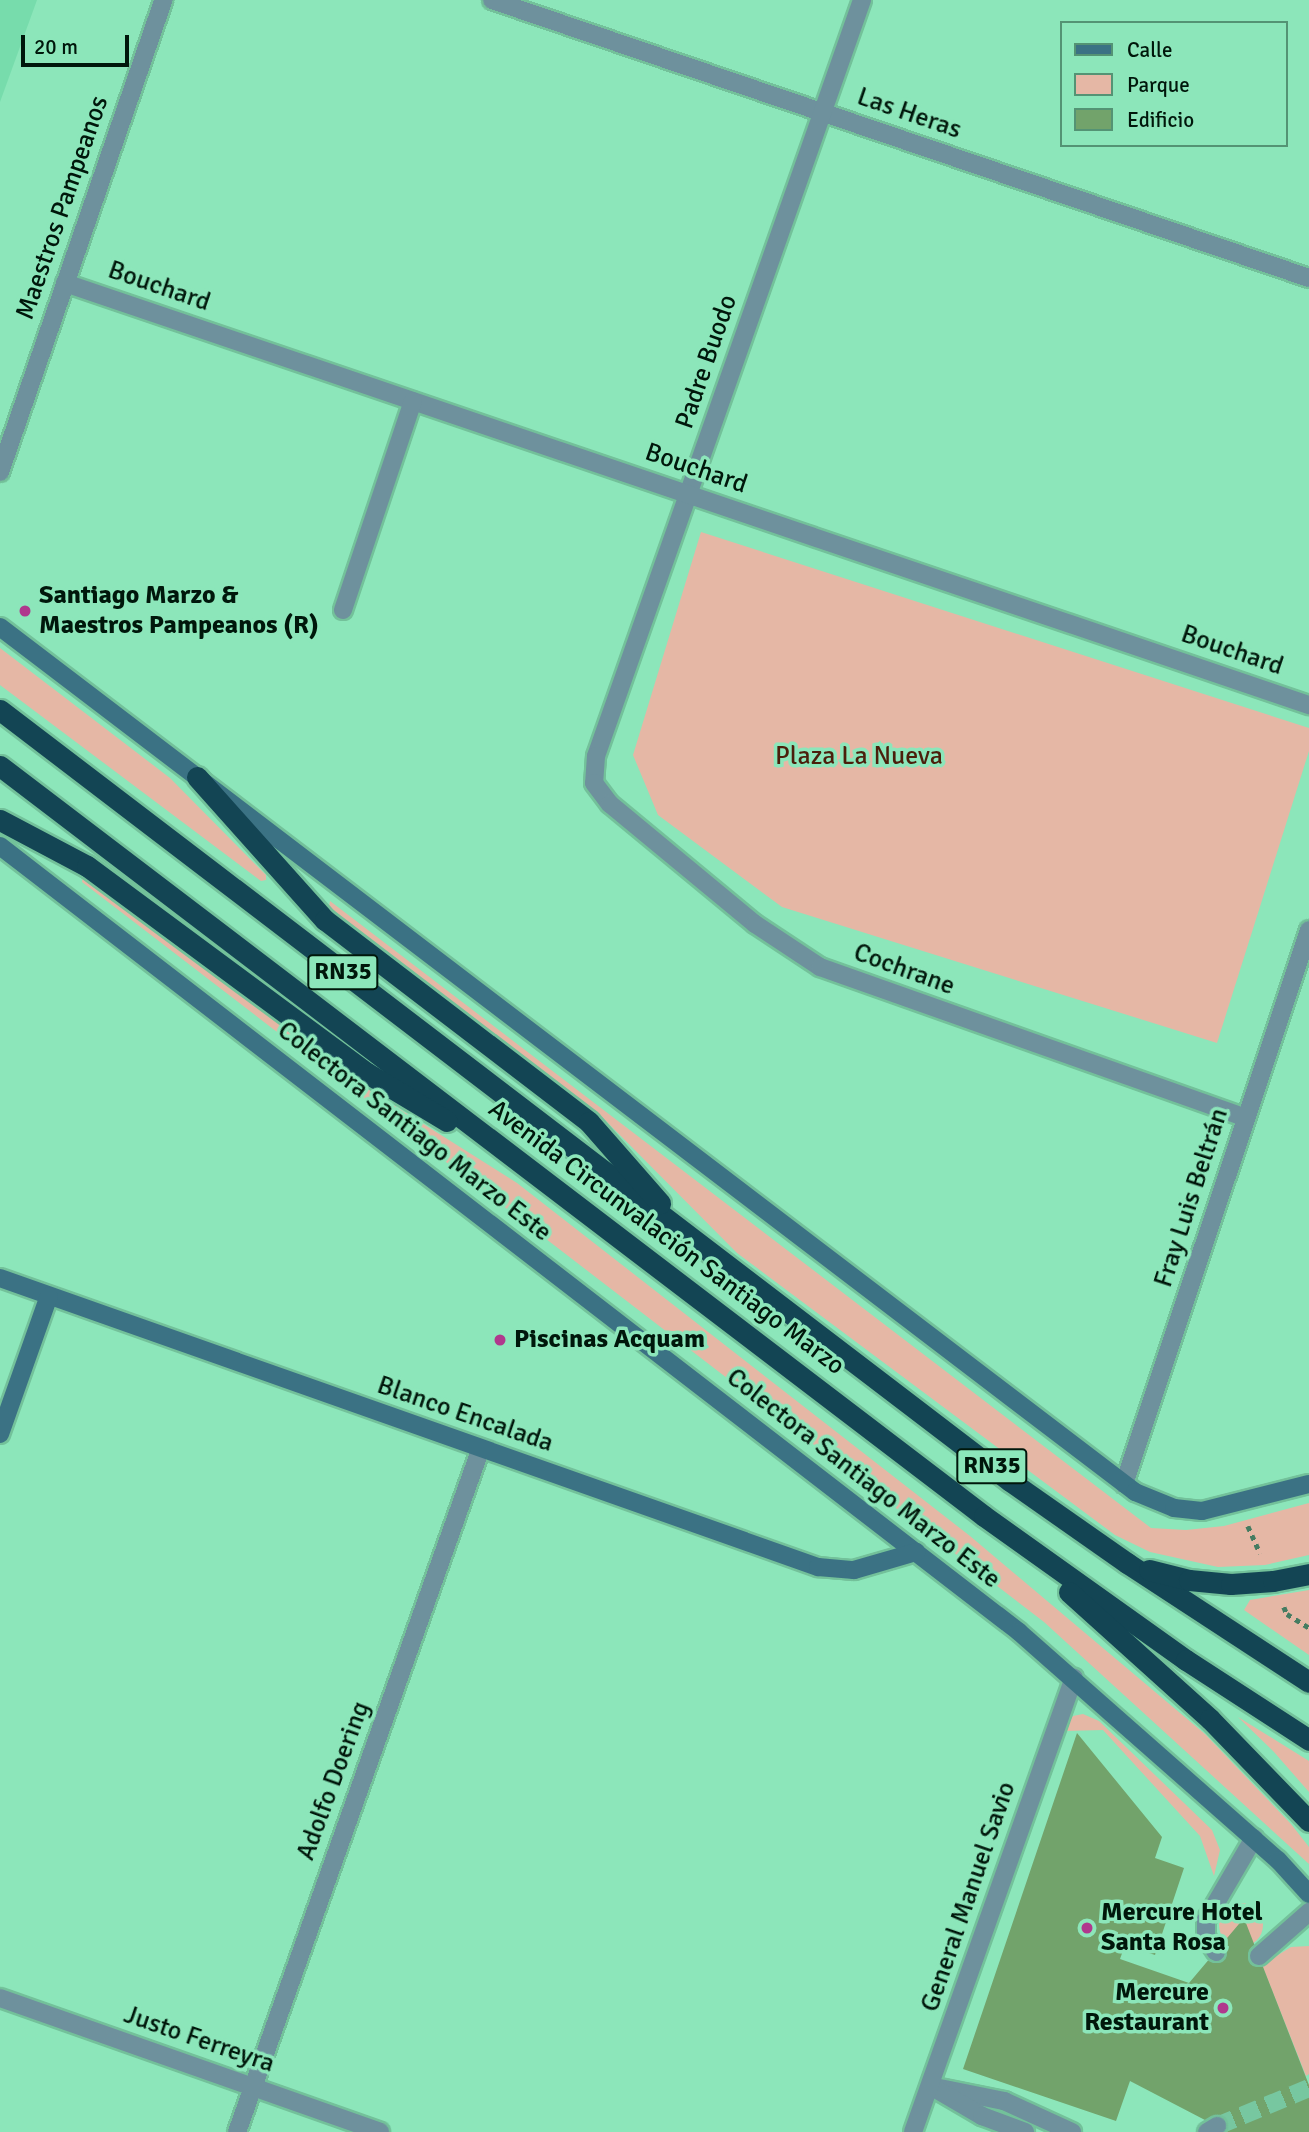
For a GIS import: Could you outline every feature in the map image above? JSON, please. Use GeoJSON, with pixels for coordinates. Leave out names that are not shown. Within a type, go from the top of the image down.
{"type":"FeatureCollection","features":[{"type":"Feature","properties":{"kind":"highway","name":"Avenida Circunvalación Santiago Marzo"},"geometry":{"type":"LineString","coordinates":[[0,710],[1010,1480],[1127,1563],[1309,1682]]}},
{"type":"Feature","properties":{"kind":"highway","name":"Avenida Circunvalación Santiago Marzo"},"geometry":{"type":"LineString","coordinates":[[0,766],[984,1516],[1186,1660],[1309,1740]]}},
{"type":"Feature","properties":{"kind":"highway"},"geometry":{"type":"LineString","coordinates":[[197,777],[325,920],[589,1122],[687,1234]]}},
{"type":"Feature","properties":{"kind":"highway"},"geometry":{"type":"LineString","coordinates":[[0,820],[87,866],[367,1073],[521,1163]]}},
{"type":"Feature","properties":{"kind":"highway"},"geometry":{"type":"LineString","coordinates":[[984,1516],[1210,1719],[1309,1821]]}},
{"type":"Feature","properties":{"kind":"highway"},"geometry":{"type":"LineString","coordinates":[[1127,1563],[1168,1576],[1231,1584],[1309,1574]]}},
{"type":"Feature","properties":{"kind":"street","name":"Maestros Pampeanos"},"geometry":{"type":"LineString","coordinates":[[0,472],[163,0]]}},
{"type":"Feature","properties":{"kind":"street","name":"Las Heras"},"geometry":{"type":"LineString","coordinates":[[492,0],[1309,278]]}},
{"type":"Feature","properties":{"kind":"street","name":"Padre Buodo"},"geometry":{"type":"LineString","coordinates":[[594,783],[596,756],[862,0]]}},
{"type":"Feature","properties":{"kind":"street","name":"Bouchard"},"geometry":{"type":"LineString","coordinates":[[65,283],[1309,705]]}},
{"type":"Feature","properties":{"kind":"street"},"geometry":{"type":"LineString","coordinates":[[343,610],[413,401]]}},
{"type":"Feature","properties":{"kind":"street"},"geometry":{"type":"LineString","coordinates":[[0,627],[1124,1484],[1160,1504],[1202,1511],[1309,1484]]}},
{"type":"Feature","properties":{"kind":"street","name":"Cochrane"},"geometry":{"type":"LineString","coordinates":[[594,783],[610,804],[755,924],[820,967],[1247,1118]]}},
{"type":"Feature","properties":{"kind":"street","name":"Colectora Santiago Marzo Este"},"geometry":{"type":"LineString","coordinates":[[0,846],[916,1552],[1074,1678],[1254,1838],[1309,1894]]}},
{"type":"Feature","properties":{"kind":"street","name":"Fray Luis Beltrán"},"geometry":{"type":"LineString","coordinates":[[1124,1484],[1309,930]]}},
{"type":"Feature","properties":{"kind":"street","name":"Blanco Encalada"},"geometry":{"type":"LineString","coordinates":[[0,1278],[818,1567],[854,1570],[916,1552]]}},
{"type":"Feature","properties":{"kind":"street"},"geometry":{"type":"LineString","coordinates":[[0,1434],[49,1296]]}},
{"type":"Feature","properties":{"kind":"street","name":"Adolfo Doering"},"geometry":{"type":"LineString","coordinates":[[237,2132],[481,1448]]}},
{"type":"Feature","properties":{"kind":"street","name":"General Manuel Savio"},"geometry":{"type":"LineString","coordinates":[[913,2132],[1074,1678]]}},
{"type":"Feature","properties":{"kind":"street"},"geometry":{"type":"LineString","coordinates":[[1216,1952],[1206,1937],[1206,1920],[1254,1838]]}},
{"type":"Feature","properties":{"kind":"street"},"geometry":{"type":"LineString","coordinates":[[1259,1956],[1309,1912]]}},
{"type":"Feature","properties":{"kind":"street","name":"Justo Ferreyra"},"geometry":{"type":"LineString","coordinates":[[0,1998],[380,2132]]}},
{"type":"Feature","properties":{"kind":"street"},"geometry":{"type":"LineString","coordinates":[[930,2086],[982,2116],[1025,2132]]}},
{"type":"Feature","properties":{"kind":"street"},"geometry":{"type":"LineString","coordinates":[[930,2086],[1004,2101],[1072,2132]]}},
{"type":"Feature","properties":{"kind":"path"},"geometry":{"type":"LineString","coordinates":[[1246,1522],[1265,1565]]}},
{"type":"Feature","properties":{"kind":"path"},"geometry":{"type":"LineString","coordinates":[[1279,1597],[1287,1614],[1309,1628]]}},
{"type":"Feature","properties":{"kind":"shaded area"},"geometry":{"type":"Polygon","coordinates":[[[0,0],[37,0],[0,102],[0,0]]]}},
{"type":"Feature","properties":{"kind":"green space","name":"Plaza La Nueva"},"geometry":{"type":"Polygon","coordinates":[[[701,532],[1309,728],[1309,751],[1217,1043],[782,907],[658,815],[633,755],[701,532]]]}},
{"type":"Feature","properties":{"kind":"green space"},"geometry":{"type":"Polygon","coordinates":[[[0,648],[170,778],[266,875],[266,880],[261,881],[0,685],[0,648]]]}},
{"type":"Feature","properties":{"kind":"green space"},"geometry":{"type":"Polygon","coordinates":[[[83,876],[360,1084],[517,1183],[970,1536],[1205,1734],[1291,1824],[1309,1847],[1309,1864],[1044,1622],[82,882],[83,876]]]}},
{"type":"Feature","properties":{"kind":"green space"},"geometry":{"type":"Polygon","coordinates":[[[330,901],[1151,1528],[1186,1530],[1224,1526],[1309,1503],[1309,1555],[1265,1565],[1218,1567],[1150,1552],[1115,1535],[737,1253],[599,1114],[329,907],[330,901]]]}},
{"type":"Feature","properties":{"kind":"green space"},"geometry":{"type":"Polygon","coordinates":[[[1309,1590],[1309,1655],[1244,1610],[1250,1600],[1309,1590]]]}},
{"type":"Feature","properties":{"kind":"green space"},"geometry":{"type":"Polygon","coordinates":[[[1083,1714],[1099,1721],[1212,1830],[1220,1850],[1214,1876],[1200,1836],[1103,1730],[1064,1731],[1073,1716],[1083,1714]]]}},
{"type":"Feature","properties":{"kind":"green space"},"geometry":{"type":"Polygon","coordinates":[[[1238,1717],[1309,1761],[1309,1792],[1274,1752],[1238,1717]]]}},
{"type":"Feature","properties":{"kind":"green space"},"geometry":{"type":"Polygon","coordinates":[[[1241,1903],[1250,1904],[1257,1909],[1262,1916],[1262,1934],[1257,1941],[1250,1946],[1241,1947],[1232,1946],[1225,1941],[1220,1934],[1219,1925],[1220,1916],[1225,1909],[1232,1904],[1241,1903]]]}},
{"type":"Feature","properties":{"kind":"green space"},"geometry":{"type":"Polygon","coordinates":[[[1309,1946],[1309,2074],[1306,2076],[1262,1965],[1291,1947],[1309,1946]]]}},
{"type":"Feature","properties":{"kind":"building","name":"Mercure Hotel Santa Rosa"},"geometry":{"type":"Polygon","coordinates":[[[1077,1733],[1162,1837],[1155,1858],[1184,1868],[1155,1955],[1125,1945],[1120,1959],[1189,1983],[1244,1918],[1309,2085],[1309,2132],[1228,2132],[1130,2081],[1116,2121],[963,2069],[1077,1733]]]}},
{"type":"Feature","properties":{"kind":"tunnel"},"geometry":{"type":"LineString","coordinates":[[1217,2126],[1309,2088]]}},
{"type":"Feature","properties":{"kind":"place","name":"Santiago Marzo & Maestros Pampeanos (R)"},"geometry":{"type":"Point","coordinates":[25,611]}},
{"type":"Feature","properties":{"kind":"place","name":"Piscinas Acquam"},"geometry":{"type":"Point","coordinates":[500,1340]}},
{"type":"Feature","properties":{"kind":"place","name":"Mercure Hotel Santa Rosa"},"geometry":{"type":"Point","coordinates":[1087,1928]}},
{"type":"Feature","properties":{"kind":"place","name":"Mercure Restaurant"},"geometry":{"type":"Point","coordinates":[1223,2008]}}]}
